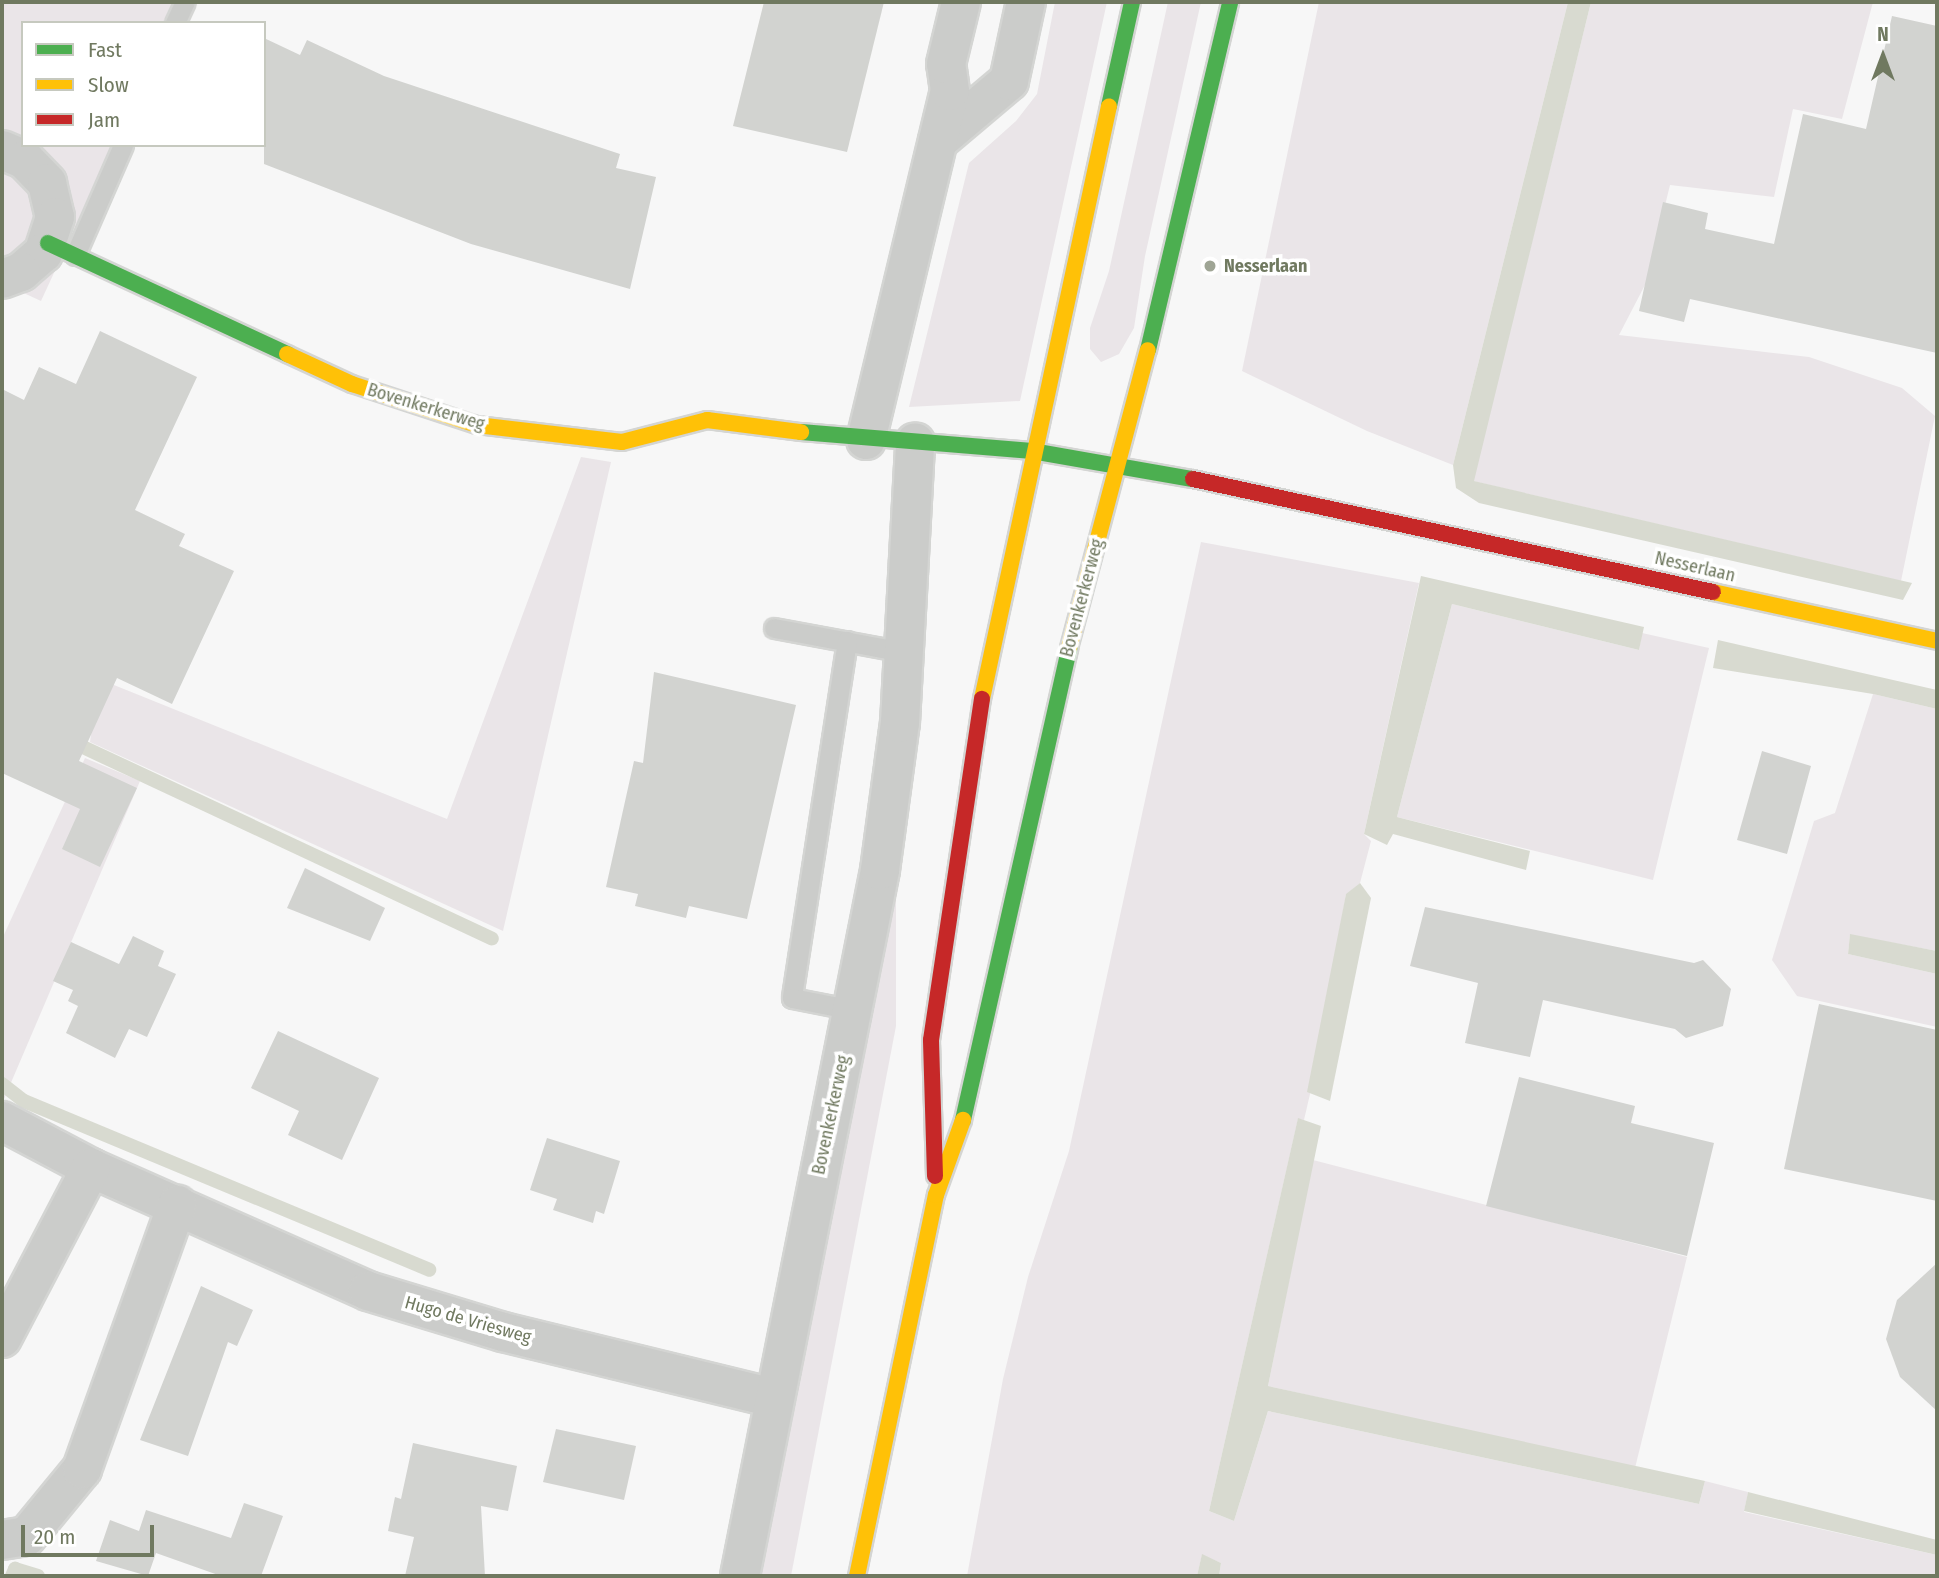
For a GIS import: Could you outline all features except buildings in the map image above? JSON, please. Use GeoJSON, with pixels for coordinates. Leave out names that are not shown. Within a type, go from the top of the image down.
{"type":"FeatureCollection","features":[{"type":"Feature","properties":{"kind":"main road","name":"Bovenkerkerweg"},"geometry":{"type":"LineString","coordinates":[[936,1195],[931,1040],[981,706],[1032,452],[1132,2]]}},
{"type":"Feature","properties":{"kind":"main road","name":"Bovenkerkerweg"},"geometry":{"type":"LineString","coordinates":[[857,1576],[936,1195],[962,1126],[1084,582],[1120,468],[1230,2]]}},
{"type":"Feature","properties":{"kind":"main road","name":"Bovenkerkerweg"},"geometry":{"type":"LineString","coordinates":[[61,249],[352,384],[477,425],[622,442],[707,420],[866,440],[1032,452]]}},
{"type":"Feature","properties":{"kind":"main road","name":"Nesserlaan"},"geometry":{"type":"LineString","coordinates":[[1032,452],[1199,480],[1937,641]]}},
{"type":"Feature","properties":{"kind":"street"},"geometry":{"type":"LineString","coordinates":[[866,440],[950,91],[946,64],[961,2]]}},
{"type":"Feature","properties":{"kind":"street"},"geometry":{"type":"LineString","coordinates":[[938,141],[1009,81],[1026,2]]}},
{"type":"Feature","properties":{"kind":"street"},"geometry":{"type":"LineString","coordinates":[[2,150],[25,160],[47,183],[61,249],[43,253],[21,272],[2,279]]}},
{"type":"Feature","properties":{"kind":"street","name":"Bovenkerkerweg"},"geometry":{"type":"LineString","coordinates":[[740,1576],[773,1398],[880,870],[900,723],[915,442]]}},
{"type":"Feature","properties":{"kind":"street","name":"Hugo de Vriesweg"},"geometry":{"type":"LineString","coordinates":[[2,1121],[91,1168],[368,1291],[503,1332],[773,1398]]}},
{"type":"Feature","properties":{"kind":"street"},"geometry":{"type":"LineString","coordinates":[[2,1338],[91,1168]]}},
{"type":"Feature","properties":{"kind":"street"},"geometry":{"type":"LineString","coordinates":[[2,1540],[27,1536],[82,1469],[177,1205]]}},
{"type":"Feature","properties":{"kind":"lane"},"geometry":{"type":"LineString","coordinates":[[177,21],[184,2]]}},
{"type":"Feature","properties":{"kind":"lane"},"geometry":{"type":"LineString","coordinates":[[42,147],[47,183]]}},
{"type":"Feature","properties":{"kind":"lane"},"geometry":{"type":"LineString","coordinates":[[61,249],[122,147]]}},
{"type":"Feature","properties":{"kind":"lane"},"geometry":{"type":"LineString","coordinates":[[774,628],[903,652]]}},
{"type":"Feature","properties":{"kind":"lane"},"geometry":{"type":"LineString","coordinates":[[847,641],[792,998],[853,1010]]}},
{"type":"Feature","properties":{"kind":"shaded area"},"geometry":{"type":"Polygon","coordinates":[[[2,2],[179,2],[171,21],[21,21],[21,147],[112,147],[41,301],[2,283],[2,2]]]}},
{"type":"Feature","properties":{"kind":"shaded area"},"geometry":{"type":"Polygon","coordinates":[[[1055,2],[1107,2],[1020,401],[909,407],[969,163],[1016,121],[1037,94],[1055,2]]]}},
{"type":"Feature","properties":{"kind":"shaded area"},"geometry":{"type":"Polygon","coordinates":[[[1168,2],[1201,2],[1145,256],[1134,328],[1119,354],[1101,362],[1090,349],[1090,328],[1109,271],[1168,2]]]}},
{"type":"Feature","properties":{"kind":"shaded area"},"geometry":{"type":"Polygon","coordinates":[[[1319,2],[1568,2],[1453,465],[1367,431],[1242,371],[1319,2]]]}},
{"type":"Feature","properties":{"kind":"shaded area"},"geometry":{"type":"Polygon","coordinates":[[[1568,2],[1591,2],[1474,481],[1912,583],[1903,600],[1479,503],[1456,488],[1453,465],[1568,2]]]}},
{"type":"Feature","properties":{"kind":"shaded area"},"geometry":{"type":"Polygon","coordinates":[[[1591,2],[1873,2],[1842,119],[1793,109],[1774,197],[1670,185],[1646,283],[1619,335],[1809,357],[1902,388],[1935,416],[1901,581],[1473,481],[1591,2]]]}},
{"type":"Feature","properties":{"kind":"shaded area"},"geometry":{"type":"Polygon","coordinates":[[[581,457],[611,462],[503,931],[90,742],[93,720],[109,683],[447,819],[581,457]]]}},
{"type":"Feature","properties":{"kind":"shaded area"},"geometry":{"type":"Polygon","coordinates":[[[1201,542],[1419,583],[1364,834],[1371,841],[1360,883],[1346,895],[1310,1094],[1304,1120],[1298,1119],[1209,1511],[1234,1521],[1268,1411],[1699,1504],[1705,1481],[1748,1492],[1744,1512],[1937,1555],[1937,1576],[1219,1576],[1221,1563],[1202,1555],[1197,1576],[967,1576],[1003,1379],[1028,1277],[1069,1151],[1201,542]]]}},
{"type":"Feature","properties":{"kind":"shaded area"},"geometry":{"type":"Polygon","coordinates":[[[1421,576],[1644,627],[1639,650],[1452,604],[1397,817],[1530,851],[1526,870],[1393,834],[1387,845],[1364,834],[1421,576]]]}},
{"type":"Feature","properties":{"kind":"shaded area"},"geometry":{"type":"Polygon","coordinates":[[[1452,604],[1639,650],[1642,633],[1709,648],[1653,880],[1397,817],[1452,604]]]}},
{"type":"Feature","properties":{"kind":"shaded area"},"geometry":{"type":"Polygon","coordinates":[[[1718,640],[1937,690],[1937,709],[1873,694],[1713,668],[1718,640]]]}},
{"type":"Feature","properties":{"kind":"shaded area"},"geometry":{"type":"Polygon","coordinates":[[[1873,694],[1937,709],[1937,951],[1850,935],[1848,954],[1937,974],[1937,1027],[1797,996],[1772,960],[1814,821],[1835,813],[1873,694]]]}},
{"type":"Feature","properties":{"kind":"shaded area"},"geometry":{"type":"Polygon","coordinates":[[[85,758],[140,781],[4,1099],[2,939],[85,758]]]}},
{"type":"Feature","properties":{"kind":"shaded area"},"geometry":{"type":"Polygon","coordinates":[[[1360,883],[1371,898],[1330,1101],[1307,1092],[1346,894],[1360,883]]]}},
{"type":"Feature","properties":{"kind":"shaded area"},"geometry":{"type":"Polygon","coordinates":[[[896,896],[896,1026],[791,1576],[759,1576],[896,896]]]}},
{"type":"Feature","properties":{"kind":"shaded area"},"geometry":{"type":"Polygon","coordinates":[[[1850,934],[1937,951],[1937,974],[1848,954],[1850,934]]]}},
{"type":"Feature","properties":{"kind":"shaded area"},"geometry":{"type":"Polygon","coordinates":[[[1298,1118],[1321,1126],[1268,1386],[1705,1481],[1699,1504],[1268,1411],[1234,1521],[1209,1511],[1298,1118]]]}},
{"type":"Feature","properties":{"kind":"shaded area"},"geometry":{"type":"Polygon","coordinates":[[[1313,1160],[1687,1257],[1635,1468],[1268,1386],[1313,1160]]]}},
{"type":"Feature","properties":{"kind":"shaded area"},"geometry":{"type":"Polygon","coordinates":[[[1748,1492],[1937,1540],[1937,1555],[1744,1511],[1748,1492]]]}},
{"type":"Feature","properties":{"kind":"shaded area"},"geometry":{"type":"Polygon","coordinates":[[[1202,1554],[1221,1563],[1219,1576],[1197,1576],[1202,1554]]]}},
{"type":"Feature","properties":{"kind":"waterway"},"geometry":{"type":"LineString","coordinates":[[68,740],[492,939]]}},
{"type":"Feature","properties":{"kind":"waterway"},"geometry":{"type":"LineString","coordinates":[[2,1084],[24,1101],[429,1270]]}},
{"type":"Feature","properties":{"kind":"waterway"},"geometry":{"type":"LineString","coordinates":[[12,1576],[15,1569],[38,1576]]}},
{"type":"Feature","properties":{"kind":"traffic: fast"},"geometry":{"type":"LineString","coordinates":[[1109,106],[1132,2]]}},
{"type":"Feature","properties":{"kind":"traffic: fast"},"geometry":{"type":"LineString","coordinates":[[1148,350],[1230,2]]}},
{"type":"Feature","properties":{"kind":"traffic: fast"},"geometry":{"type":"LineString","coordinates":[[48,243],[287,354]]}},
{"type":"Feature","properties":{"kind":"traffic: fast"},"geometry":{"type":"LineString","coordinates":[[801,432],[1032,451],[1193,479]]}},
{"type":"Feature","properties":{"kind":"traffic: fast"},"geometry":{"type":"LineString","coordinates":[[963,1120],[1069,648]]}},
{"type":"Feature","properties":{"kind":"traffic: slow"},"geometry":{"type":"LineString","coordinates":[[982,699],[1109,106]]}},
{"type":"Feature","properties":{"kind":"traffic: slow"},"geometry":{"type":"LineString","coordinates":[[1069,648],[1148,350]]}},
{"type":"Feature","properties":{"kind":"traffic: slow"},"geometry":{"type":"LineString","coordinates":[[287,354],[352,384],[477,425],[622,442],[707,420],[801,432]]}},
{"type":"Feature","properties":{"kind":"traffic: slow"},"geometry":{"type":"LineString","coordinates":[[1713,592],[1937,641]]}},
{"type":"Feature","properties":{"kind":"traffic: slow"},"geometry":{"type":"LineString","coordinates":[[857,1576],[936,1195],[963,1120]]}},
{"type":"Feature","properties":{"kind":"traffic: jam"},"geometry":{"type":"LineString","coordinates":[[1193,479],[1713,592]]}},
{"type":"Feature","properties":{"kind":"traffic: jam"},"geometry":{"type":"LineString","coordinates":[[935,1176],[931,1040],[982,699]]}},
{"type":"Feature","properties":{"kind":"place","name":"Nesserlaan"},"geometry":{"type":"Point","coordinates":[1210,266]}}]}
